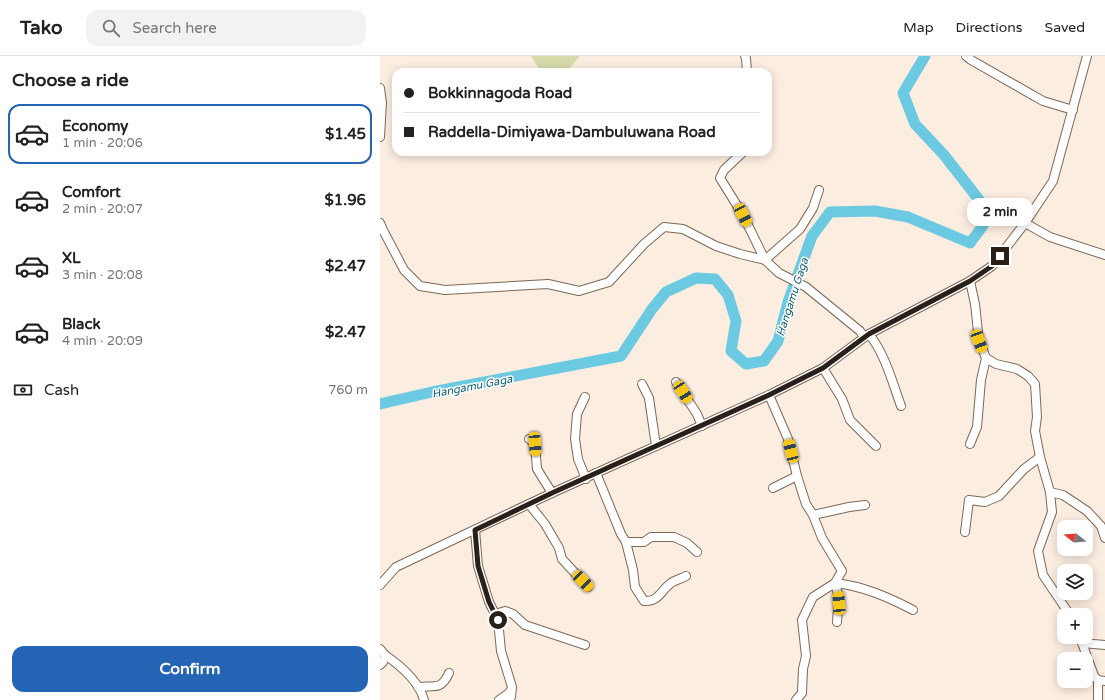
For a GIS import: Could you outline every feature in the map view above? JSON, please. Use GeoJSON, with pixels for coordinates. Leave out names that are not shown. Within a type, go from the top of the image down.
{"type":"FeatureCollection","features":[{"type":"Feature","properties":{"kind":"street"},"geometry":{"type":"LineString","coordinates":[[744,56],[746,58],[747,68]]}},
{"type":"Feature","properties":{"kind":"street"},"geometry":{"type":"LineString","coordinates":[[966,56],[1043,101],[1073,110]]}},
{"type":"Feature","properties":{"kind":"street"},"geometry":{"type":"LineString","coordinates":[[380,585],[396,567],[552,493],[586,479],[596,473],[769,395],[823,368],[867,335],[970,281],[992,266],[1025,223],[1053,181],[1087,56]]}},
{"type":"Feature","properties":{"kind":"street"},"geometry":{"type":"LineString","coordinates":[[380,88],[382,103],[380,137]]}},
{"type":"Feature","properties":{"kind":"street"},"geometry":{"type":"LineString","coordinates":[[739,156],[724,170],[720,178],[743,215],[765,260],[779,273],[806,287],[877,344],[901,406]]}},
{"type":"Feature","properties":{"kind":"street"},"geometry":{"type":"LineString","coordinates":[[765,260],[800,228],[812,208],[819,190]]}},
{"type":"Feature","properties":{"kind":"street"},"geometry":{"type":"LineString","coordinates":[[380,223],[404,270],[420,286],[445,290],[548,284],[579,291],[609,282],[644,244],[664,227],[684,229],[716,246],[765,260]]}},
{"type":"Feature","properties":{"kind":"street"},"geometry":{"type":"LineString","coordinates":[[1025,223],[1050,237],[1105,255]]}},
{"type":"Feature","properties":{"kind":"street"},"geometry":{"type":"LineString","coordinates":[[970,281],[975,304],[979,341],[986,358],[981,380],[977,427],[970,444]]}},
{"type":"Feature","properties":{"kind":"street"},"geometry":{"type":"LineString","coordinates":[[986,358],[996,364],[1017,368],[1028,376],[1035,384],[1037,417],[1036,431],[1040,457],[1050,492],[1052,512],[1038,551],[1043,575],[1065,608]]}},
{"type":"Feature","properties":{"kind":"street"},"geometry":{"type":"LineString","coordinates":[[823,368],[842,399],[850,420],[876,446]]}},
{"type":"Feature","properties":{"kind":"street"},"geometry":{"type":"LineString","coordinates":[[676,382],[697,414],[702,426]]}},
{"type":"Feature","properties":{"kind":"street"},"geometry":{"type":"LineString","coordinates":[[642,384],[649,398],[656,446]]}},
{"type":"Feature","properties":{"kind":"street"},"geometry":{"type":"LineString","coordinates":[[769,395],[788,438],[797,476],[806,504],[813,515],[822,538],[842,571],[835,583],[814,597],[802,620],[806,656],[802,669],[802,693],[796,700]]}},
{"type":"Feature","properties":{"kind":"street"},"geometry":{"type":"LineString","coordinates":[[585,397],[577,414],[575,439],[578,459],[586,479]]}},
{"type":"Feature","properties":{"kind":"street"},"geometry":{"type":"LineString","coordinates":[[529,439],[535,444],[537,469],[552,493]]}},
{"type":"Feature","properties":{"kind":"street"},"geometry":{"type":"LineString","coordinates":[[965,532],[969,500],[985,502],[998,496],[1024,469],[1040,457]]}},
{"type":"Feature","properties":{"kind":"street"},"geometry":{"type":"LineString","coordinates":[[596,473],[621,534],[626,542],[633,570],[635,587],[644,601],[655,599],[671,583],[686,576]]}},
{"type":"Feature","properties":{"kind":"street"},"geometry":{"type":"LineString","coordinates":[[773,488],[797,476]]}},
{"type":"Feature","properties":{"kind":"street"},"geometry":{"type":"LineString","coordinates":[[1050,492],[1063,495],[1087,511],[1101,526],[1105,538]]}},
{"type":"Feature","properties":{"kind":"street"},"geometry":{"type":"LineString","coordinates":[[529,504],[545,524],[559,548],[562,559],[588,587]]}},
{"type":"Feature","properties":{"kind":"street"},"geometry":{"type":"LineString","coordinates":[[813,515],[866,505]]}},
{"type":"Feature","properties":{"kind":"street"},"geometry":{"type":"LineString","coordinates":[[475,530],[478,566],[489,602],[498,620],[501,651],[512,687],[511,696],[508,700]]}},
{"type":"Feature","properties":{"kind":"street"},"geometry":{"type":"LineString","coordinates":[[626,542],[644,542],[651,537],[674,538],[687,543],[698,552]]}},
{"type":"Feature","properties":{"kind":"street"},"geometry":{"type":"LineString","coordinates":[[835,583],[850,584],[887,597],[913,610]]}},
{"type":"Feature","properties":{"kind":"street"},"geometry":{"type":"LineString","coordinates":[[835,583],[838,590],[839,603],[837,622]]}},
{"type":"Feature","properties":{"kind":"street"},"geometry":{"type":"LineString","coordinates":[[495,614],[505,611],[513,614],[525,625],[585,645]]}},
{"type":"Feature","properties":{"kind":"street"},"geometry":{"type":"LineString","coordinates":[[1093,642],[1105,645]]}},
{"type":"Feature","properties":{"kind":"street"},"geometry":{"type":"LineString","coordinates":[[1082,644],[1094,676],[1103,680],[1098,700]]}},
{"type":"Feature","properties":{"kind":"street"},"geometry":{"type":"LineString","coordinates":[[380,665],[383,662],[382,652]]}},
{"type":"Feature","properties":{"kind":"street"},"geometry":{"type":"LineString","coordinates":[[382,652],[405,670],[422,692],[424,700]]}},
{"type":"Feature","properties":{"kind":"street"},"geometry":{"type":"LineString","coordinates":[[418,687],[439,686],[442,684],[448,673]]}},
{"type":"Feature","properties":{"kind":"street"},"geometry":{"type":"LineString","coordinates":[[498,700],[509,693],[512,687]]}},
{"type":"Feature","properties":{"kind":"green space"},"geometry":{"type":"Polygon","coordinates":[[[531,56],[580,56],[570,68],[538,68],[531,56]]]}},
{"type":"Feature","properties":{"kind":"waterway","name":"Hangamu Gaga"},"geometry":{"type":"LineString","coordinates":[[380,404],[432,392],[621,356],[652,309],[666,292],[696,278],[715,279],[728,295],[736,321],[731,351],[746,364],[764,361],[778,341],[788,302],[812,236],[830,212],[875,211],[908,217],[970,243],[986,219],[980,201],[944,155],[915,124],[903,93],[925,56]]}},
{"type":"Feature","properties":{"kind":"route"},"geometry":{"type":"LineString","coordinates":[[498,620],[489,602],[478,566],[475,530],[552,493],[586,479],[769,395],[823,368],[869,334],[970,281],[992,266],[1000,256]]}}]}
